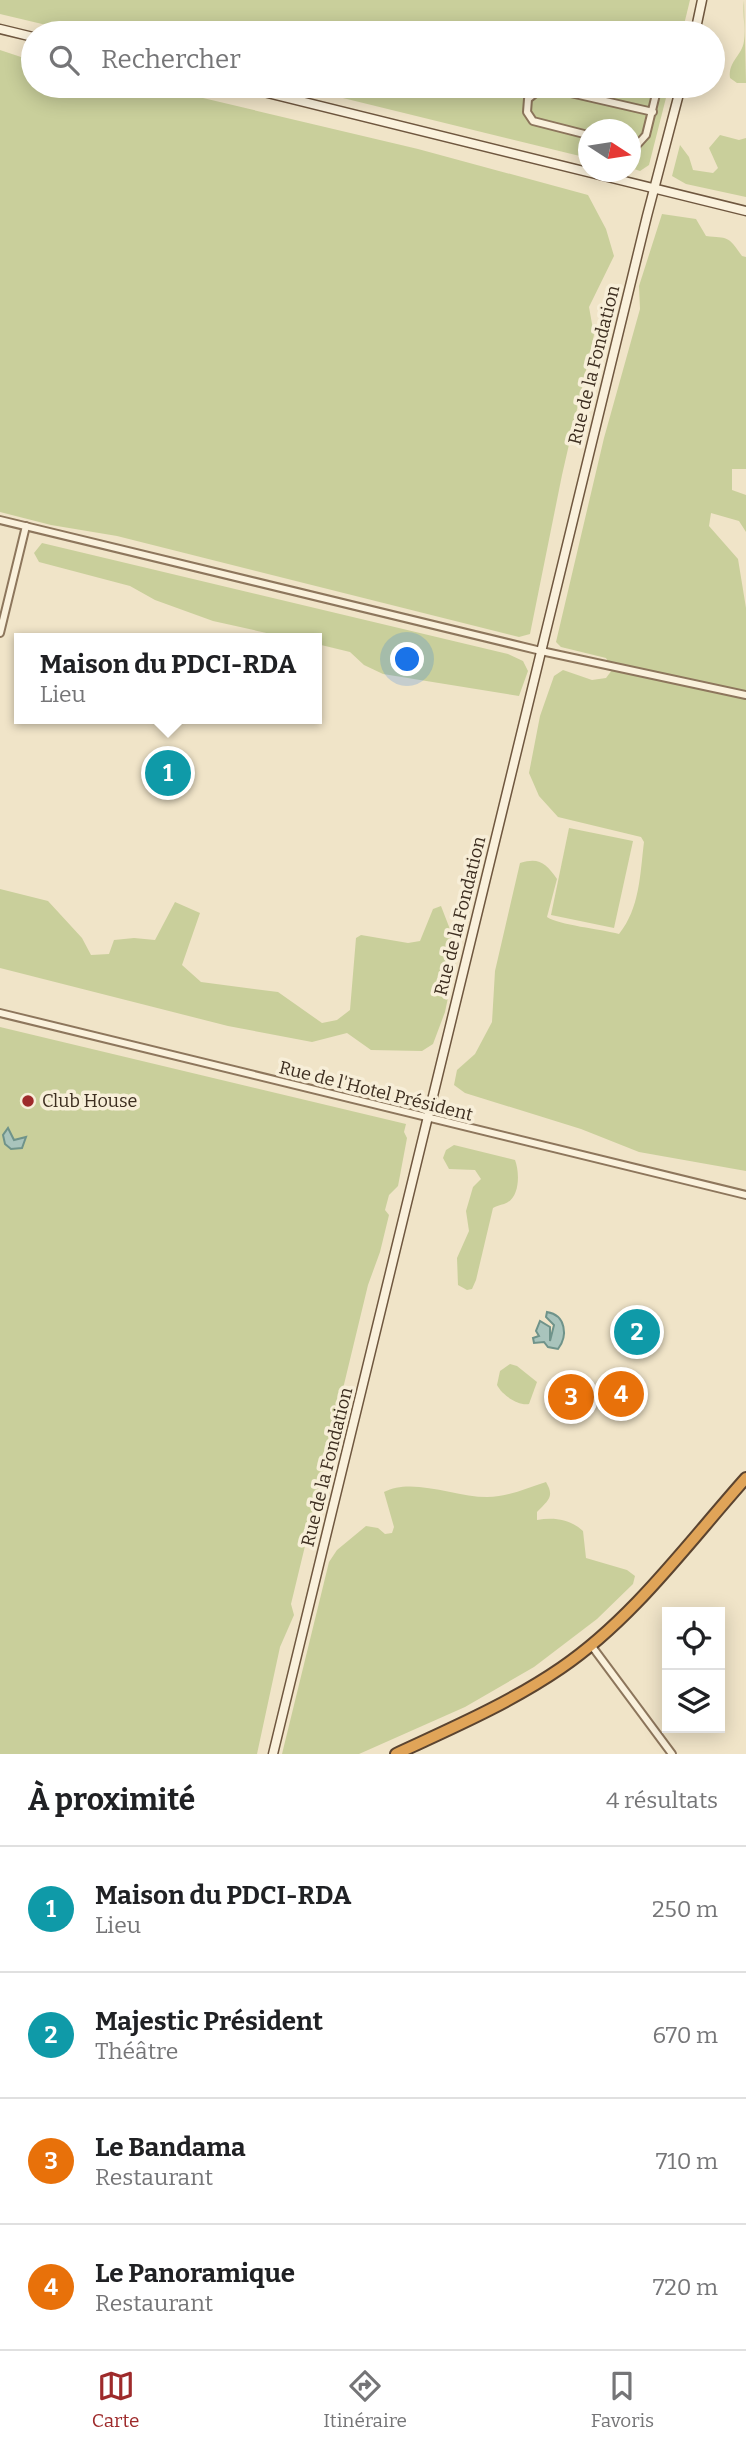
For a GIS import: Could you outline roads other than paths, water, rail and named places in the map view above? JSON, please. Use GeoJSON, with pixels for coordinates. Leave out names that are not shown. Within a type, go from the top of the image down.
{"type":"FeatureCollection","features":[{"type":"Feature","properties":{"kind":"highway"},"geometry":{"type":"LineString","coordinates":[[396,1754],[476,1717],[530,1688],[590,1645],[632,1605],[746,1478]]}},
{"type":"Feature","properties":{"kind":"street"},"geometry":{"type":"LineString","coordinates":[[698,21],[702,0]]}},
{"type":"Feature","properties":{"kind":"street"},"geometry":{"type":"LineString","coordinates":[[0,29],[21,34]]}},
{"type":"Feature","properties":{"kind":"street"},"geometry":{"type":"LineString","coordinates":[[287,98],[746,211]]}},
{"type":"Feature","properties":{"kind":"street"},"geometry":{"type":"LineString","coordinates":[[529,98],[527,112],[533,121],[578,132]]}},
{"type":"Feature","properties":{"kind":"street"},"geometry":{"type":"LineString","coordinates":[[592,98],[653,112]]}},
{"type":"Feature","properties":{"kind":"street"},"geometry":{"type":"LineString","coordinates":[[641,141],[656,98]]}},
{"type":"Feature","properties":{"kind":"street","name":"Rue de la Fondation"},"geometry":{"type":"LineString","coordinates":[[273,1754],[678,98]]}},
{"type":"Feature","properties":{"kind":"street"},"geometry":{"type":"LineString","coordinates":[[0,520],[541,650],[746,695]]}},
{"type":"Feature","properties":{"kind":"street"},"geometry":{"type":"LineString","coordinates":[[0,633],[26,526]]}},
{"type":"Feature","properties":{"kind":"street","name":"Rue de l'Hotel Président"},"geometry":{"type":"LineString","coordinates":[[0,1013],[746,1195]]}},
{"type":"Feature","properties":{"kind":"street"},"geometry":{"type":"LineString","coordinates":[[590,1645],[672,1754]]}},
{"type":"Feature","properties":{"kind":"water"},"geometry":{"type":"Polygon","coordinates":[[[8,1128],[14,1140],[26,1137],[22,1148],[11,1149],[5,1144],[3,1135],[8,1128]]]}},
{"type":"Feature","properties":{"kind":"water"},"geometry":{"type":"Polygon","coordinates":[[[547,1312],[558,1317],[563,1327],[563,1338],[558,1349],[548,1347],[544,1342],[534,1343],[533,1338],[539,1336],[536,1331],[540,1321],[550,1327],[550,1341],[554,1325],[546,1317],[547,1312]]]}},
{"type":"Feature","properties":{"kind":"place","name":"Maison du PDCI-RDA"},"geometry":{"type":"Point","coordinates":[168,773]}},
{"type":"Feature","properties":{"kind":"place","name":"Club House"},"geometry":{"type":"Point","coordinates":[28,1101]}},
{"type":"Feature","properties":{"kind":"place","name":"Majestic Président"},"geometry":{"type":"Point","coordinates":[637,1332]}},
{"type":"Feature","properties":{"kind":"place","name":"Le Panoramique"},"geometry":{"type":"Point","coordinates":[621,1394]}},
{"type":"Feature","properties":{"kind":"place","name":"Le Bandama"},"geometry":{"type":"Point","coordinates":[571,1397]}}]}
